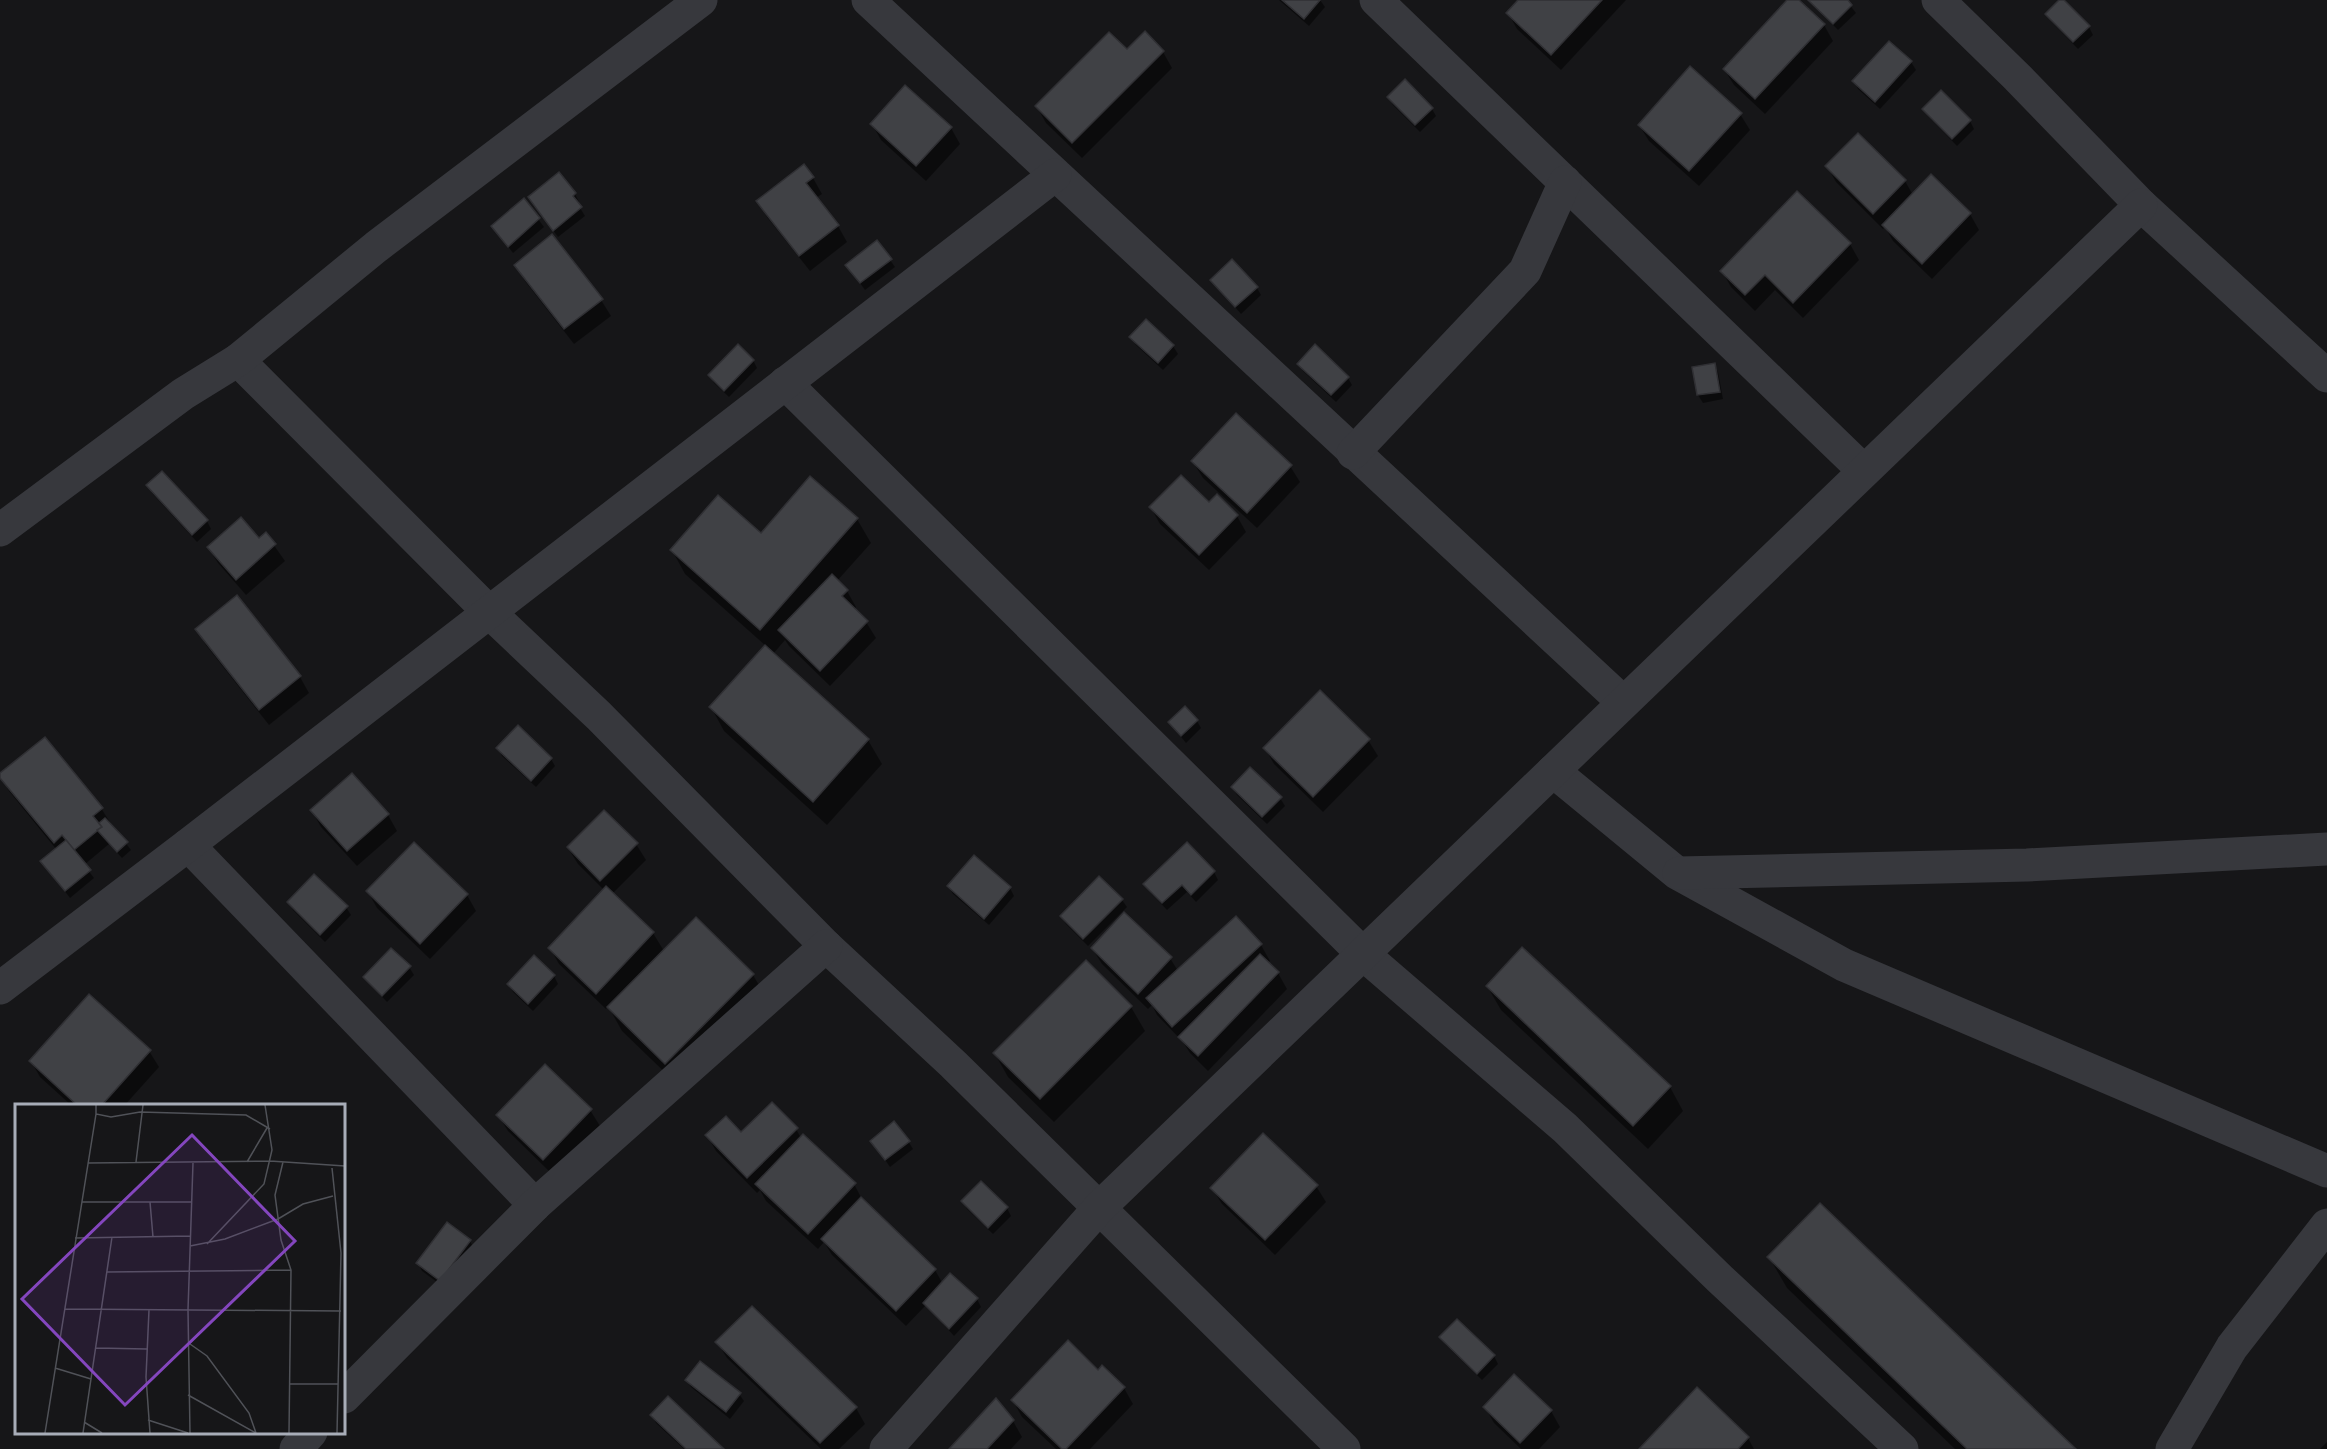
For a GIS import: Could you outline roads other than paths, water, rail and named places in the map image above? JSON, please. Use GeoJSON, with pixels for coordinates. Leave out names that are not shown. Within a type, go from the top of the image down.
{"type":"FeatureCollection","features":[{"type":"Feature","properties":{"kind":"street"},"geometry":{"type":"LineString","coordinates":[[0,530],[183,394],[238,360],[376,247],[701,0]]}},
{"type":"Feature","properties":{"kind":"street"},"geometry":{"type":"LineString","coordinates":[[868,0],[1623,702]]}},
{"type":"Feature","properties":{"kind":"street"},"geometry":{"type":"LineString","coordinates":[[1376,0],[1864,471]]}},
{"type":"Feature","properties":{"kind":"street"},"geometry":{"type":"LineString","coordinates":[[1938,0],[2017,77],[2141,205],[2327,376]]}},
{"type":"Feature","properties":{"kind":"street"},"geometry":{"type":"LineString","coordinates":[[0,988],[1055,175]]}},
{"type":"Feature","properties":{"kind":"street"},"geometry":{"type":"LineString","coordinates":[[1353,453],[1525,272],[1564,182]]}},
{"type":"Feature","properties":{"kind":"street"},"geometry":{"type":"LineString","coordinates":[[886,1449],[1099,1208],[2141,205]]}},
{"type":"Feature","properties":{"kind":"street"},"geometry":{"type":"LineString","coordinates":[[238,360],[489,611],[599,716],[826,946],[953,1064],[1344,1449]]}},
{"type":"Feature","properties":{"kind":"street"},"geometry":{"type":"LineString","coordinates":[[785,383],[1363,954],[1565,1128],[1720,1279],[1902,1449]]}},
{"type":"Feature","properties":{"kind":"street"},"geometry":{"type":"LineString","coordinates":[[1553,771],[1677,873],[1844,965],[2327,1171]]}},
{"type":"Feature","properties":{"kind":"street"},"geometry":{"type":"LineString","coordinates":[[188,845],[535,1205]]}},
{"type":"Feature","properties":{"kind":"street"},"geometry":{"type":"LineString","coordinates":[[1677,873],[2027,865],[2327,849]]}},
{"type":"Feature","properties":{"kind":"street"},"geometry":{"type":"LineString","coordinates":[[345,1395],[535,1205],[826,946]]}},
{"type":"Feature","properties":{"kind":"street"},"geometry":{"type":"LineString","coordinates":[[2172,1449],[2232,1347],[2327,1225]]}},
{"type":"Feature","properties":{"kind":"street"},"geometry":{"type":"LineString","coordinates":[[296,1449],[309,1434]]}}]}
